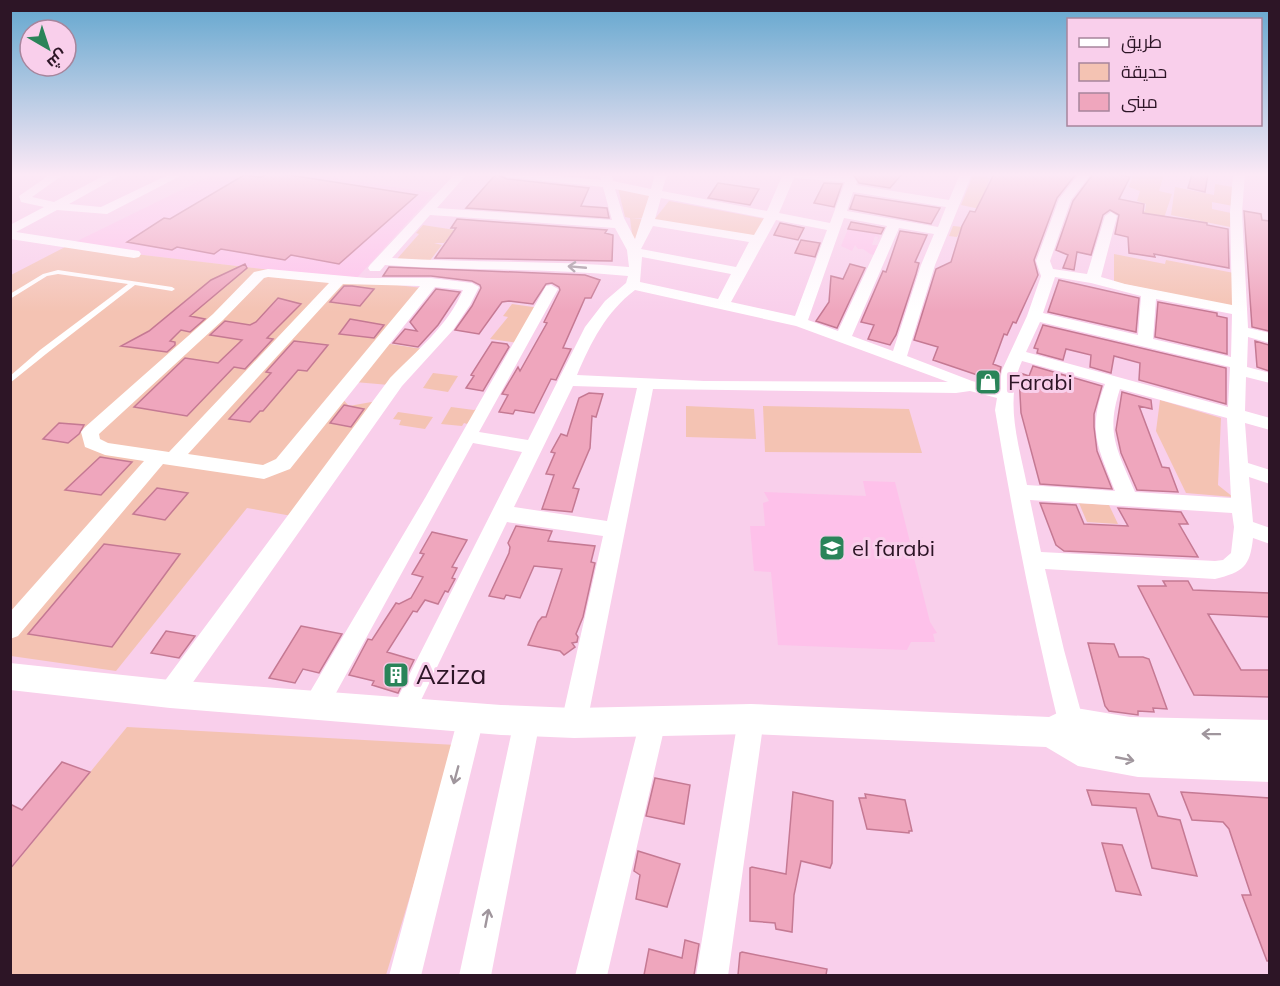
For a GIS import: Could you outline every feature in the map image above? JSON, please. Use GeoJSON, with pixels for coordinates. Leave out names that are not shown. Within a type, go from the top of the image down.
{"type":"FeatureCollection","features":[{"type":"Feature","properties":{"kind":"street"},"geometry":{"type":"LineString","coordinates":[[10,233],[32,220]]}},
{"type":"Feature","properties":{"kind":"street"},"geometry":{"type":"LineString","coordinates":[[364,281],[418,220]]}},
{"type":"Feature","properties":{"kind":"street"},"geometry":{"type":"LineString","coordinates":[[561,220],[620,224]]}},
{"type":"Feature","properties":{"kind":"street"},"geometry":{"type":"LineString","coordinates":[[619,220],[628,242],[635,251],[741,272]]}},
{"type":"Feature","properties":{"kind":"street"},"geometry":{"type":"LineString","coordinates":[[723,305],[757,239],[766,230],[769,220]]}},
{"type":"Feature","properties":{"kind":"street"},"geometry":{"type":"LineString","coordinates":[[825,220],[895,222],[941,231]]}},
{"type":"Feature","properties":{"kind":"street"},"geometry":{"type":"LineString","coordinates":[[898,359],[922,284],[946,220]]}},
{"type":"Feature","properties":{"kind":"street"},"geometry":{"type":"LineString","coordinates":[[1058,220],[1043,261],[1047,272],[1035,316],[1010,369],[1004,410],[1018,492],[1034,560],[1067,735]]}},
{"type":"Feature","properties":{"kind":"street"},"geometry":{"type":"LineString","coordinates":[[1092,279],[1110,220]]}},
{"type":"Feature","properties":{"kind":"street"},"geometry":{"type":"LineString","coordinates":[[1034,560],[1215,570],[1228,567],[1241,555],[1244,527],[1236,416],[1240,331],[1236,220]]}},
{"type":"Feature","properties":{"kind":"street"},"geometry":{"type":"LineString","coordinates":[[402,713],[601,312],[633,279],[635,251],[640,244],[647,221],[757,239]]}},
{"type":"Feature","properties":{"kind":"street"},"geometry":{"type":"LineString","coordinates":[[800,322],[838,221]]}},
{"type":"Feature","properties":{"kind":"street"},"geometry":{"type":"LineString","coordinates":[[843,338],[895,222]]}},
{"type":"Feature","properties":{"kind":"street"},"geometry":{"type":"LineString","coordinates":[[10,233],[134,254]]}},
{"type":"Feature","properties":{"kind":"street"},"geometry":{"type":"LineString","coordinates":[[382,261],[457,266],[572,266],[633,279],[723,305],[800,322],[967,385],[1005,395]]}},
{"type":"Feature","properties":{"kind":"street"},"geometry":{"type":"LineString","coordinates":[[1047,272],[1092,279],[1149,294],[1238,311]]}},
{"type":"Feature","properties":{"kind":"street"},"geometry":{"type":"LineString","coordinates":[[170,694],[396,382],[407,369],[414,366],[442,333],[472,289],[469,285],[431,282],[364,281],[268,273],[259,275],[218,317],[90,432],[91,443],[105,449],[264,472],[283,464],[431,282]]}},
{"type":"Feature","properties":{"kind":"street"},"geometry":{"type":"LineString","coordinates":[[10,629],[166,457],[340,279]]}},
{"type":"Feature","properties":{"kind":"street"},"geometry":{"type":"LineString","coordinates":[[316,705],[434,502],[468,436],[551,290]]}},
{"type":"Feature","properties":{"kind":"street"},"geometry":{"type":"LineString","coordinates":[[1145,343],[1149,294]]}},
{"type":"Feature","properties":{"kind":"street"},"geometry":{"type":"LineString","coordinates":[[1035,316],[1238,367],[1269,378]]}},
{"type":"Feature","properties":{"kind":"street"},"geometry":{"type":"LineString","coordinates":[[1240,331],[1269,338]]}},
{"type":"Feature","properties":{"kind":"street"},"geometry":{"type":"LineString","coordinates":[[1017,355],[1269,424]]}},
{"type":"Feature","properties":{"kind":"street"},"geometry":{"type":"LineString","coordinates":[[567,380],[646,384],[866,388],[956,388],[967,385]]}},
{"type":"Feature","properties":{"kind":"street"},"geometry":{"type":"LineString","coordinates":[[1114,382],[1103,415],[1104,438],[1128,499]]}},
{"type":"Feature","properties":{"kind":"street"},"geometry":{"type":"LineString","coordinates":[[574,723],[646,384]]}},
{"type":"Feature","properties":{"kind":"street"},"geometry":{"type":"LineString","coordinates":[[468,436],[534,448]]}},
{"type":"Feature","properties":{"kind":"street"},"geometry":{"type":"LineString","coordinates":[[1238,467],[1269,477]]}},
{"type":"Feature","properties":{"kind":"street"},"geometry":{"type":"LineString","coordinates":[[1018,492],[1241,506]]}},
{"type":"Feature","properties":{"kind":"street"},"geometry":{"type":"LineString","coordinates":[[501,513],[615,530]]}},
{"type":"Feature","properties":{"kind":"street"},"geometry":{"type":"LineString","coordinates":[[1244,527],[1269,536]]}},
{"type":"Feature","properties":{"kind":"street"},"geometry":{"type":"LineString","coordinates":[[10,676],[170,694],[526,721],[574,723],[751,719],[1067,735],[1130,732],[1269,735]]}},
{"type":"Feature","properties":{"kind":"street"},"geometry":{"type":"LineString","coordinates":[[405,975],[471,718]]}},
{"type":"Feature","properties":{"kind":"street"},"geometry":{"type":"LineString","coordinates":[[712,975],[751,719]]}},
{"type":"Feature","properties":{"kind":"street"},"geometry":{"type":"LineString","coordinates":[[475,975],[526,721]]}},
{"type":"Feature","properties":{"kind":"street"},"geometry":{"type":"LineString","coordinates":[[591,975],[653,721]]}},
{"type":"Feature","properties":{"kind":"street"},"geometry":{"type":"LineString","coordinates":[[1067,735],[1138,761],[1269,766]]}},
{"type":"Feature","properties":{"kind":"lane"},"geometry":{"type":"LineString","coordinates":[[10,297],[45,275],[58,272],[172,289]]}},
{"type":"Feature","properties":{"kind":"lane"},"geometry":{"type":"LineString","coordinates":[[10,381],[43,352],[134,283]]}},
{"type":"Feature","properties":{"kind":"shaded area"},"geometry":{"type":"Polygon","coordinates":[[[120,220],[409,220],[355,280],[67,246],[120,220]]]}},
{"type":"Feature","properties":{"kind":"shaded area"},"geometry":{"type":"Polygon","coordinates":[[[848,229],[878,234],[880,237],[877,241],[878,237],[875,236],[872,245],[880,245],[879,256],[858,249],[855,245],[852,251],[841,246],[848,229]]]}},
{"type":"Feature","properties":{"kind":"shaded area","name":"el farabi"},"geometry":{"type":"Polygon","coordinates":[[[863,481],[895,482],[930,622],[937,633],[933,634],[935,642],[911,642],[907,650],[778,645],[771,572],[754,571],[750,526],[765,526],[763,503],[769,501],[764,492],[866,496],[863,481]]]}},
{"type":"Feature","properties":{"kind":"green space"},"geometry":{"type":"Polygon","coordinates":[[[630,220],[645,220],[637,243],[633,242],[630,220]]]}},
{"type":"Feature","properties":{"kind":"green space"},"geometry":{"type":"Polygon","coordinates":[[[654,220],[766,220],[757,239],[654,220]]]}},
{"type":"Feature","properties":{"kind":"green space"},"geometry":{"type":"Polygon","coordinates":[[[970,220],[984,220],[973,234],[960,231],[957,237],[949,236],[953,226],[963,227],[970,220]]]}},
{"type":"Feature","properties":{"kind":"green space"},"geometry":{"type":"Polygon","coordinates":[[[1196,220],[1230,220],[1230,227],[1196,220]]]}},
{"type":"Feature","properties":{"kind":"green space"},"geometry":{"type":"Polygon","coordinates":[[[423,225],[455,230],[444,243],[434,243],[442,245],[428,263],[397,259],[419,234],[416,233],[423,225]]]}},
{"type":"Feature","properties":{"kind":"green space"},"geometry":{"type":"Polygon","coordinates":[[[67,246],[422,288],[337,393],[349,406],[377,401],[292,516],[247,508],[116,671],[11,656],[11,275],[67,246]]]}},
{"type":"Feature","properties":{"kind":"green space"},"geometry":{"type":"Polygon","coordinates":[[[1114,254],[1165,264],[1166,260],[1234,273],[1235,307],[1114,282],[1114,254]]]}},
{"type":"Feature","properties":{"kind":"green space"},"geometry":{"type":"Polygon","coordinates":[[[512,304],[540,308],[518,343],[490,339],[508,317],[503,316],[512,304]]]}},
{"type":"Feature","properties":{"kind":"green space"},"geometry":{"type":"Polygon","coordinates":[[[384,343],[423,349],[389,385],[355,382],[384,343]]]}},
{"type":"Feature","properties":{"kind":"green space"},"geometry":{"type":"Polygon","coordinates":[[[433,373],[458,376],[448,392],[423,388],[433,373]]]}},
{"type":"Feature","properties":{"kind":"green space"},"geometry":{"type":"Polygon","coordinates":[[[1160,400],[1221,418],[1218,485],[1233,497],[1186,493],[1156,431],[1160,400]]]}},
{"type":"Feature","properties":{"kind":"green space"},"geometry":{"type":"Polygon","coordinates":[[[686,406],[754,409],[756,439],[686,437],[686,406]]]}},
{"type":"Feature","properties":{"kind":"green space"},"geometry":{"type":"Polygon","coordinates":[[[763,406],[909,409],[922,453],[765,452],[763,406]]]}},
{"type":"Feature","properties":{"kind":"green space"},"geometry":{"type":"Polygon","coordinates":[[[451,407],[474,410],[480,407],[467,424],[464,423],[462,426],[441,424],[451,407]]]}},
{"type":"Feature","properties":{"kind":"green space"},"geometry":{"type":"Polygon","coordinates":[[[398,412],[433,417],[425,429],[399,425],[401,420],[393,419],[398,412]]]}},
{"type":"Feature","properties":{"kind":"green space"},"geometry":{"type":"Polygon","coordinates":[[[1079,503],[1109,505],[1118,524],[1087,522],[1079,503]]]}},
{"type":"Feature","properties":{"kind":"green space"},"geometry":{"type":"Polygon","coordinates":[[[127,727],[456,745],[386,975],[11,976],[11,869],[127,727]]]}},
{"type":"Feature","properties":{"kind":"building"},"geometry":{"type":"Polygon","coordinates":[[[161,220],[389,220],[339,264],[291,255],[285,260],[221,249],[214,254],[177,247],[172,250],[127,242],[161,220]]]}},
{"type":"Feature","properties":{"kind":"building"},"geometry":{"type":"Polygon","coordinates":[[[456,220],[471,220],[607,230],[605,233],[613,235],[612,261],[435,258],[456,228],[451,228],[456,220]]]}},
{"type":"Feature","properties":{"kind":"building"},"geometry":{"type":"Polygon","coordinates":[[[909,220],[933,220],[931,224],[909,220]]]}},
{"type":"Feature","properties":{"kind":"building"},"geometry":{"type":"Polygon","coordinates":[[[965,220],[1049,220],[1034,260],[1038,275],[1016,323],[1013,322],[1007,335],[1004,334],[993,364],[1001,367],[998,382],[933,360],[938,347],[914,340],[936,269],[951,262],[965,220]]]}},
{"type":"Feature","properties":{"kind":"building"},"geometry":{"type":"Polygon","coordinates":[[[1066,220],[1101,220],[1091,255],[1077,252],[1074,270],[1063,268],[1068,255],[1056,250],[1066,220]]]}},
{"type":"Feature","properties":{"kind":"building"},"geometry":{"type":"Polygon","coordinates":[[[1118,220],[1188,220],[1228,229],[1229,268],[1154,254],[1155,257],[1129,253],[1128,237],[1115,234],[1118,220]]]}},
{"type":"Feature","properties":{"kind":"building"},"geometry":{"type":"Polygon","coordinates":[[[1245,220],[1262,220],[1269,221],[1269,331],[1252,327],[1245,220]]]}},
{"type":"Feature","properties":{"kind":"building"},"geometry":{"type":"Polygon","coordinates":[[[851,222],[884,228],[881,234],[848,229],[851,222]]]}},
{"type":"Feature","properties":{"kind":"building"},"geometry":{"type":"Polygon","coordinates":[[[780,223],[804,228],[798,240],[774,235],[780,223]]]}},
{"type":"Feature","properties":{"kind":"building"},"geometry":{"type":"Polygon","coordinates":[[[900,231],[927,235],[915,262],[919,263],[916,274],[896,335],[890,345],[868,339],[874,325],[861,322],[883,271],[886,272],[900,231]]]}},
{"type":"Feature","properties":{"kind":"building"},"geometry":{"type":"Polygon","coordinates":[[[801,240],[820,243],[815,257],[795,253],[801,240]]]}},
{"type":"Feature","properties":{"kind":"building"},"geometry":{"type":"Polygon","coordinates":[[[245,264],[247,268],[190,316],[205,319],[190,332],[181,330],[170,341],[175,342],[175,345],[167,352],[121,346],[149,331],[211,280],[245,264]]]}},
{"type":"Feature","properties":{"kind":"building"},"geometry":{"type":"Polygon","coordinates":[[[850,264],[865,268],[837,328],[816,321],[829,302],[831,276],[843,279],[850,264]]]}},
{"type":"Feature","properties":{"kind":"building"},"geometry":{"type":"Polygon","coordinates":[[[389,267],[585,275],[600,280],[591,298],[585,298],[563,348],[571,349],[556,380],[551,379],[534,413],[515,410],[513,414],[499,412],[508,395],[502,394],[518,367],[520,371],[547,323],[544,322],[560,290],[559,287],[552,283],[546,284],[533,304],[502,302],[479,334],[455,330],[472,306],[481,288],[480,285],[472,281],[431,276],[383,276],[389,267]]]}},
{"type":"Feature","properties":{"kind":"building"},"geometry":{"type":"Polygon","coordinates":[[[1059,280],[1139,298],[1136,332],[1048,312],[1059,280]]]}},
{"type":"Feature","properties":{"kind":"building"},"geometry":{"type":"Polygon","coordinates":[[[344,286],[374,289],[360,306],[330,302],[344,286]]]}},
{"type":"Feature","properties":{"kind":"building"},"geometry":{"type":"Polygon","coordinates":[[[436,289],[460,292],[438,325],[418,347],[393,343],[405,329],[417,331],[410,322],[436,289]]]}},
{"type":"Feature","properties":{"kind":"building"},"geometry":{"type":"Polygon","coordinates":[[[278,298],[301,304],[267,338],[273,339],[245,369],[234,367],[187,416],[134,407],[185,358],[218,363],[242,340],[210,335],[225,321],[250,325],[256,322],[278,298]]]}},
{"type":"Feature","properties":{"kind":"building"},"geometry":{"type":"Polygon","coordinates":[[[1158,302],[1217,313],[1217,316],[1227,318],[1227,354],[1155,337],[1158,302]]]}},
{"type":"Feature","properties":{"kind":"building"},"geometry":{"type":"Polygon","coordinates":[[[350,319],[384,325],[374,338],[339,334],[350,319]]]}},
{"type":"Feature","properties":{"kind":"building"},"geometry":{"type":"Polygon","coordinates":[[[1043,325],[1226,368],[1226,404],[1139,380],[1140,363],[1114,356],[1111,373],[1090,367],[1091,355],[1066,349],[1063,360],[1037,353],[1038,349],[1034,348],[1043,325]]]}},
{"type":"Feature","properties":{"kind":"building"},"geometry":{"type":"Polygon","coordinates":[[[294,341],[328,345],[307,371],[298,370],[263,411],[260,411],[250,422],[229,419],[271,373],[266,372],[294,341]]]}},
{"type":"Feature","properties":{"kind":"building"},"geometry":{"type":"Polygon","coordinates":[[[1255,341],[1269,345],[1269,371],[1257,367],[1255,341]]]}},
{"type":"Feature","properties":{"kind":"building"},"geometry":{"type":"Polygon","coordinates":[[[492,342],[507,344],[509,347],[483,391],[466,388],[474,376],[471,375],[492,342]]]}},
{"type":"Feature","properties":{"kind":"building"},"geometry":{"type":"Polygon","coordinates":[[[1033,366],[1102,386],[1094,414],[1094,427],[1097,451],[1112,489],[1040,484],[1021,413],[1019,376],[1020,373],[1029,376],[1033,366]]]}},
{"type":"Feature","properties":{"kind":"building"},"geometry":{"type":"Polygon","coordinates":[[[1122,392],[1151,400],[1152,409],[1139,406],[1162,467],[1169,468],[1178,492],[1137,490],[1121,453],[1116,430],[1122,392]]]}},
{"type":"Feature","properties":{"kind":"building"},"geometry":{"type":"Polygon","coordinates":[[[589,393],[603,394],[596,417],[592,416],[590,448],[573,488],[579,489],[572,512],[542,509],[554,475],[546,474],[555,453],[551,452],[561,434],[567,436],[579,398],[589,393]]]}},
{"type":"Feature","properties":{"kind":"building"},"geometry":{"type":"Polygon","coordinates":[[[344,405],[364,409],[351,427],[330,423],[344,405]]]}},
{"type":"Feature","properties":{"kind":"building"},"geometry":{"type":"Polygon","coordinates":[[[59,423],[84,425],[79,434],[68,443],[43,439],[59,423]]]}},
{"type":"Feature","properties":{"kind":"building"},"geometry":{"type":"Polygon","coordinates":[[[100,457],[132,462],[101,495],[65,490],[100,457]]]}},
{"type":"Feature","properties":{"kind":"building"},"geometry":{"type":"Polygon","coordinates":[[[157,488],[188,493],[165,520],[133,514],[157,488]]]}},
{"type":"Feature","properties":{"kind":"building"},"geometry":{"type":"Polygon","coordinates":[[[1040,503],[1076,505],[1084,524],[1128,526],[1118,508],[1181,512],[1188,524],[1179,524],[1198,557],[1064,551],[1056,545],[1040,503]]]}},
{"type":"Feature","properties":{"kind":"building"},"geometry":{"type":"Polygon","coordinates":[[[516,526],[552,531],[548,541],[595,546],[591,562],[595,563],[583,617],[576,634],[577,642],[572,643],[575,647],[564,655],[560,651],[528,645],[538,622],[542,617],[546,617],[562,569],[534,566],[520,598],[506,595],[504,599],[489,596],[509,553],[508,543],[516,526]]]}},
{"type":"Feature","properties":{"kind":"building"},"geometry":{"type":"Polygon","coordinates":[[[432,532],[467,540],[452,567],[457,568],[452,578],[455,579],[448,592],[445,591],[438,604],[425,600],[417,612],[413,611],[387,652],[414,660],[398,693],[372,685],[374,681],[349,675],[368,639],[372,640],[396,603],[399,604],[411,598],[423,577],[412,574],[424,554],[420,553],[432,532]]]}},
{"type":"Feature","properties":{"kind":"building"},"geometry":{"type":"Polygon","coordinates":[[[104,544],[180,554],[112,647],[28,634],[104,544]]]}},
{"type":"Feature","properties":{"kind":"building"},"geometry":{"type":"Polygon","coordinates":[[[1163,581],[1188,581],[1193,590],[1269,593],[1269,617],[1208,614],[1241,670],[1269,670],[1269,697],[1194,695],[1138,586],[1166,586],[1163,581]]]}},
{"type":"Feature","properties":{"kind":"building"},"geometry":{"type":"Polygon","coordinates":[[[301,626],[342,634],[319,673],[303,669],[295,683],[269,678],[301,626]]]}},
{"type":"Feature","properties":{"kind":"building"},"geometry":{"type":"Polygon","coordinates":[[[166,631],[195,636],[179,658],[151,653],[166,631]]]}},
{"type":"Feature","properties":{"kind":"building"},"geometry":{"type":"Polygon","coordinates":[[[1088,643],[1114,644],[1119,657],[1149,659],[1167,709],[1153,708],[1154,712],[1138,711],[1138,715],[1109,711],[1105,706],[1088,643]]]}},
{"type":"Feature","properties":{"kind":"building"},"geometry":{"type":"Polygon","coordinates":[[[62,762],[90,772],[10,869],[10,804],[22,810],[62,762]]]}},
{"type":"Feature","properties":{"kind":"building"},"geometry":{"type":"Polygon","coordinates":[[[655,778],[690,785],[684,824],[646,816],[655,778]]]}},
{"type":"Feature","properties":{"kind":"building"},"geometry":{"type":"Polygon","coordinates":[[[1087,790],[1149,794],[1158,816],[1180,820],[1197,876],[1152,868],[1136,808],[1092,805],[1087,790]]]}},
{"type":"Feature","properties":{"kind":"building"},"geometry":{"type":"Polygon","coordinates":[[[793,792],[833,801],[832,863],[830,868],[801,861],[794,895],[792,932],[776,929],[775,923],[750,921],[750,868],[786,874],[793,792]]]}},
{"type":"Feature","properties":{"kind":"building"},"geometry":{"type":"Polygon","coordinates":[[[1181,792],[1269,798],[1269,961],[1267,961],[1242,895],[1251,895],[1229,829],[1223,822],[1192,820],[1181,792]]]}},
{"type":"Feature","properties":{"kind":"building"},"geometry":{"type":"Polygon","coordinates":[[[865,794],[905,800],[912,831],[909,833],[867,829],[859,798],[866,798],[865,794]]]}},
{"type":"Feature","properties":{"kind":"building"},"geometry":{"type":"Polygon","coordinates":[[[1102,843],[1122,845],[1141,895],[1116,891],[1102,843]]]}},
{"type":"Feature","properties":{"kind":"building"},"geometry":{"type":"Polygon","coordinates":[[[638,851],[680,864],[667,907],[636,899],[640,875],[634,871],[638,851]]]}},
{"type":"Feature","properties":{"kind":"building"},"geometry":{"type":"Polygon","coordinates":[[[685,940],[699,944],[694,975],[644,975],[649,949],[682,958],[685,940]]]}},
{"type":"Feature","properties":{"kind":"building"},"geometry":{"type":"Polygon","coordinates":[[[742,952],[827,969],[826,975],[738,975],[742,952]]]}},
{"type":"Feature","properties":{"kind":"place","name":"Farabi"},"geometry":{"type":"Point","coordinates":[988,382]}},
{"type":"Feature","properties":{"kind":"place","name":"el farabi"},"geometry":{"type":"Point","coordinates":[832,548]}},
{"type":"Feature","properties":{"kind":"place","name":"Aziza"},"geometry":{"type":"Point","coordinates":[396,675]}}]}
